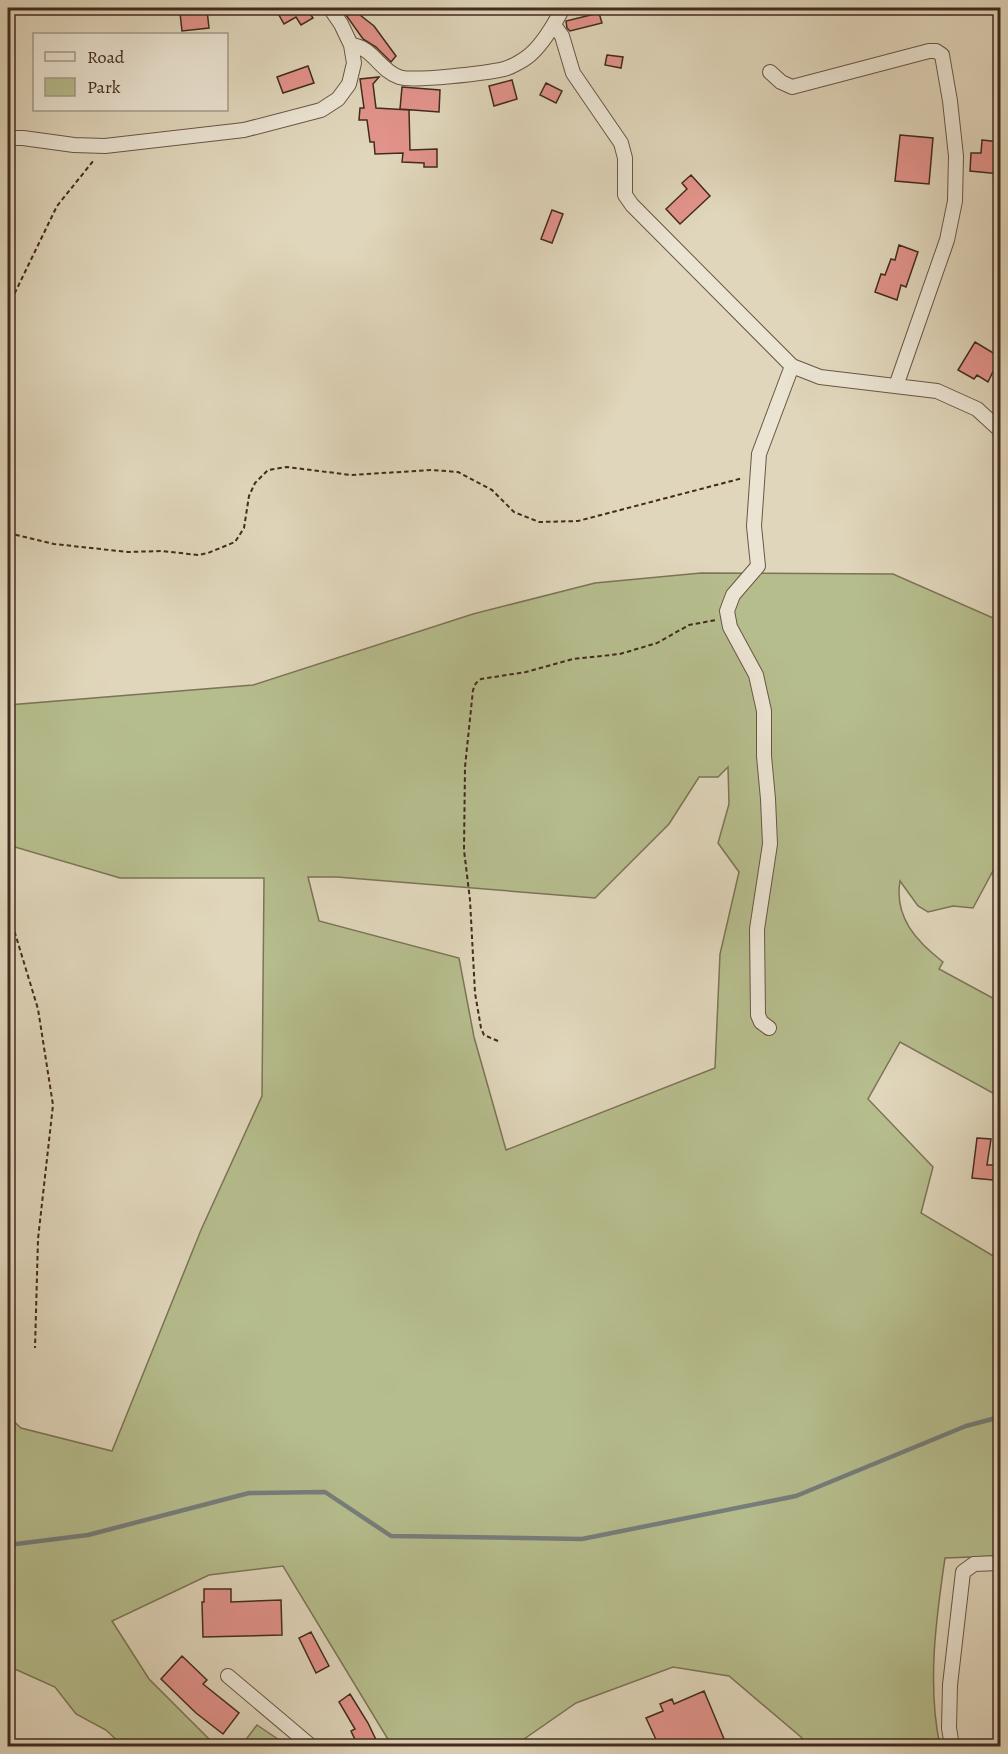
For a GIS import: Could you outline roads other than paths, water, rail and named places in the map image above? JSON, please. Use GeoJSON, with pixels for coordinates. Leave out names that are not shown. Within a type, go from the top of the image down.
{"type":"FeatureCollection","features":[{"type":"Feature","properties":{"kind":"street"},"geometry":{"type":"LineString","coordinates":[[8,138],[105,146],[244,130],[321,110],[338,99],[349,84],[354,63],[351,45],[330,8]]}},
{"type":"Feature","properties":{"kind":"street"},"geometry":{"type":"LineString","coordinates":[[351,45],[362,46],[387,72],[402,78],[442,77],[506,68],[532,54],[554,25],[563,8]]}},
{"type":"Feature","properties":{"kind":"street"},"geometry":{"type":"LineString","coordinates":[[554,25],[562,36],[573,73],[621,143],[625,159],[625,195],[702,277],[792,366],[819,377],[937,391],[977,408],[1000,430]]}},
{"type":"Feature","properties":{"kind":"street"},"geometry":{"type":"LineString","coordinates":[[770,72],[781,82],[792,87],[929,51],[936,51],[942,55],[956,156],[955,201],[947,240],[896,386]]}},
{"type":"Feature","properties":{"kind":"street"},"geometry":{"type":"LineString","coordinates":[[769,1028],[761,1022],[758,1015],[757,929],[770,844],[764,756],[764,711],[756,675],[728,619],[727,611],[730,600],[758,566],[754,525],[759,454],[792,366]]}},
{"type":"Feature","properties":{"kind":"street"},"geometry":{"type":"LineString","coordinates":[[952,1746],[949,1728],[950,1685],[963,1572],[974,1564],[1000,1563]]}},
{"type":"Feature","properties":{"kind":"street"},"geometry":{"type":"LineString","coordinates":[[228,1676],[311,1746]]}},
{"type":"Feature","properties":{"kind":"waterway"},"geometry":{"type":"LineString","coordinates":[[8,1545],[88,1535],[249,1493],[325,1492],[391,1536],[582,1539],[796,1496],[966,1426],[1000,1417]]}}]}
